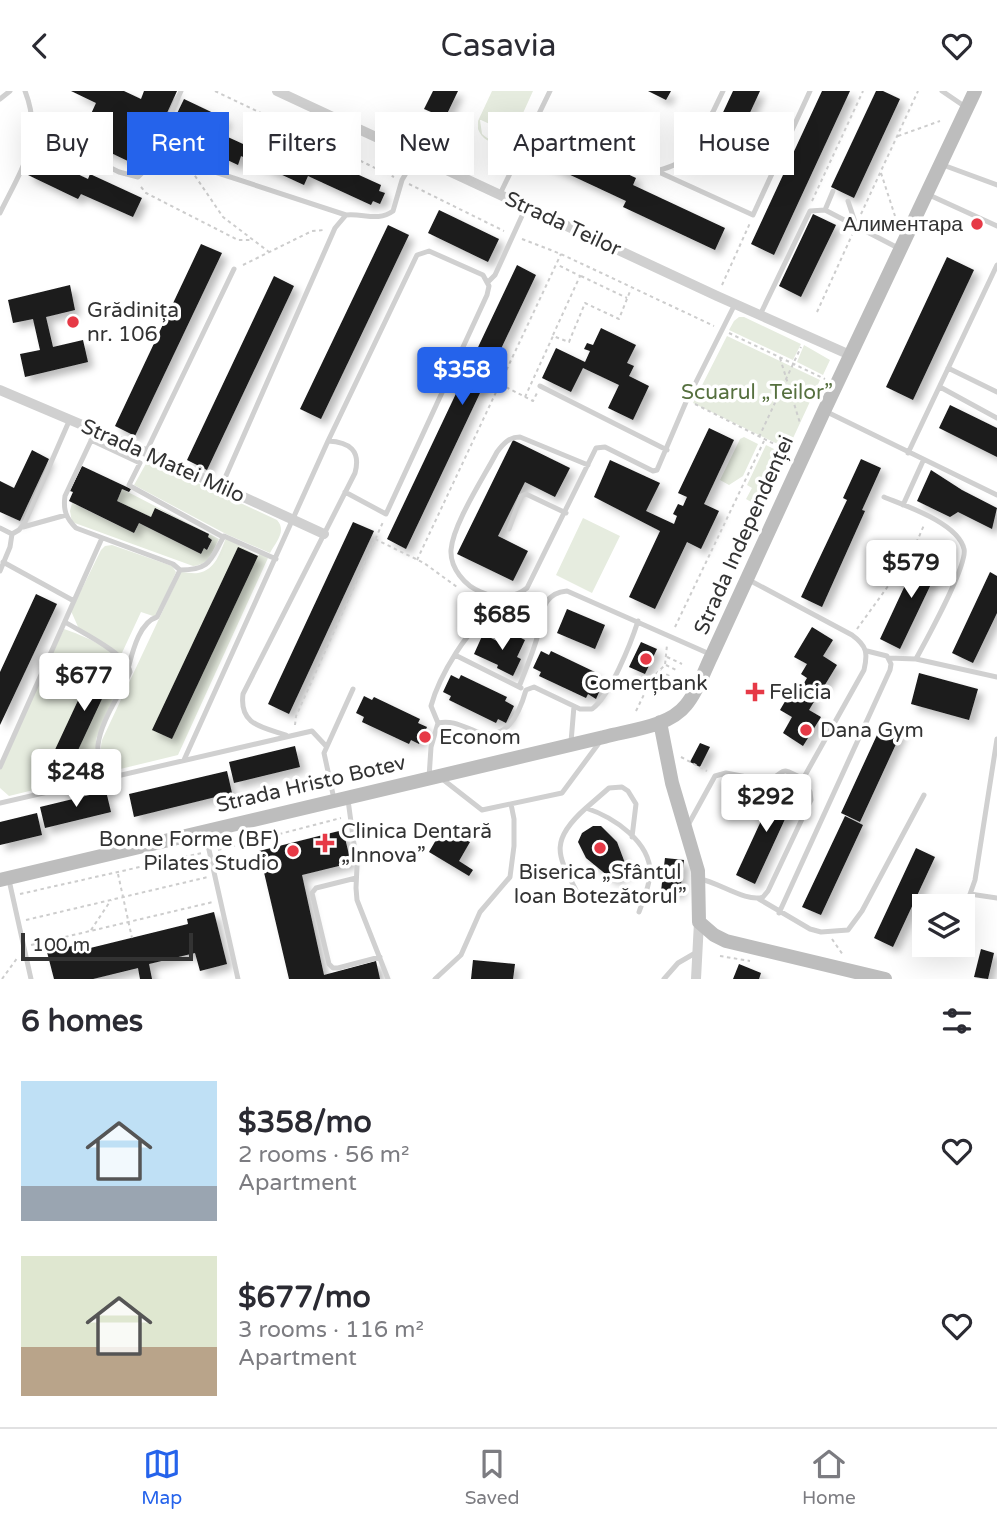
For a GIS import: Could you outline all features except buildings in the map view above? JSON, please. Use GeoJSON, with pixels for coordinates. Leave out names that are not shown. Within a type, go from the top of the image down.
{"type":"FeatureCollection","features":[{"type":"Feature","properties":{"kind":"main road","name":"Strada Independenței"},"geometry":{"type":"LineString","coordinates":[[660,722],[678,713],[695,692],[975,91]]}},
{"type":"Feature","properties":{"kind":"main road","name":"Strada Hristo Botev"},"geometry":{"type":"LineString","coordinates":[[4,879],[660,722]]}},
{"type":"Feature","properties":{"kind":"main road"},"geometry":{"type":"LineString","coordinates":[[660,722],[668,767],[699,879],[699,922],[726,941],[885,979]]}},
{"type":"Feature","properties":{"kind":"street","name":"Strada Teilor"},"geometry":{"type":"LineString","coordinates":[[277,91],[375,137]]}},
{"type":"Feature","properties":{"kind":"street","name":"Strada Teilor"},"geometry":{"type":"LineString","coordinates":[[458,175],[850,355]]}},
{"type":"Feature","properties":{"kind":"street","name":"Strada Matei Milo"},"geometry":{"type":"LineString","coordinates":[[0,390],[71,419],[93,435],[146,452],[324,534]]}},
{"type":"Feature","properties":{"kind":"street"},"geometry":{"type":"LineString","coordinates":[[696,979],[699,922]]}},
{"type":"Feature","properties":{"kind":"lane"},"geometry":{"type":"LineString","coordinates":[[0,99],[10,91]]}},
{"type":"Feature","properties":{"kind":"lane"},"geometry":{"type":"LineString","coordinates":[[25,91],[32,112]]}},
{"type":"Feature","properties":{"kind":"lane"},"geometry":{"type":"LineString","coordinates":[[172,112],[181,91]]}},
{"type":"Feature","properties":{"kind":"lane"},"geometry":{"type":"LineString","coordinates":[[540,112],[550,91]]}},
{"type":"Feature","properties":{"kind":"lane"},"geometry":{"type":"LineString","coordinates":[[660,169],[679,162],[689,151],[723,91]]}},
{"type":"Feature","properties":{"kind":"lane"},"geometry":{"type":"LineString","coordinates":[[660,173],[753,215],[810,91]]}},
{"type":"Feature","properties":{"kind":"lane"},"geometry":{"type":"LineString","coordinates":[[942,91],[967,108]]}},
{"type":"Feature","properties":{"kind":"lane"},"geometry":{"type":"LineString","coordinates":[[941,163],[997,185]]}},
{"type":"Feature","properties":{"kind":"lane"},"geometry":{"type":"LineString","coordinates":[[113,167],[132,176],[137,175]]}},
{"type":"Feature","properties":{"kind":"lane"},"geometry":{"type":"LineString","coordinates":[[0,213],[21,169]]}},
{"type":"Feature","properties":{"kind":"lane"},"geometry":{"type":"LineString","coordinates":[[224,175],[346,215],[380,218],[388,215],[395,206],[405,175]]}},
{"type":"Feature","properties":{"kind":"lane"},"geometry":{"type":"LineString","coordinates":[[500,194],[509,175]]}},
{"type":"Feature","properties":{"kind":"lane"},"geometry":{"type":"LineString","coordinates":[[825,210],[833,191]]}},
{"type":"Feature","properties":{"kind":"lane"},"geometry":{"type":"LineString","coordinates":[[927,194],[997,226]]}},
{"type":"Feature","properties":{"kind":"lane"},"geometry":{"type":"LineString","coordinates":[[848,201],[856,225]]}},
{"type":"Feature","properties":{"kind":"lane"},"geometry":{"type":"LineString","coordinates":[[345,492],[386,514],[487,295],[488,282],[495,275],[526,207]]}},
{"type":"Feature","properties":{"kind":"lane"},"geometry":{"type":"LineString","coordinates":[[760,315],[810,211],[825,210],[900,249]]}},
{"type":"Feature","properties":{"kind":"lane"},"geometry":{"type":"LineString","coordinates":[[221,487],[335,228],[346,215]]}},
{"type":"Feature","properties":{"kind":"lane"},"geometry":{"type":"LineString","coordinates":[[184,761],[328,441],[417,255],[425,251],[436,254],[478,272],[488,282]]}},
{"type":"Feature","properties":{"kind":"lane"},"geometry":{"type":"LineString","coordinates":[[908,453],[997,265]]}},
{"type":"Feature","properties":{"kind":"lane"},"geometry":{"type":"LineString","coordinates":[[146,452],[234,269]]}},
{"type":"Feature","properties":{"kind":"lane"},"geometry":{"type":"LineString","coordinates":[[589,465],[522,438],[513,437],[506,441],[497,452],[462,518],[451,547],[454,564],[465,581],[479,592],[501,597],[519,594],[529,585],[566,513],[589,465],[596,448],[601,446],[653,471],[659,467],[687,400],[735,303]]}},
{"type":"Feature","properties":{"kind":"lane"},"geometry":{"type":"LineString","coordinates":[[948,368],[997,392]]}},
{"type":"Feature","properties":{"kind":"lane"},"geometry":{"type":"LineString","coordinates":[[540,386],[667,450]]}},
{"type":"Feature","properties":{"kind":"lane"},"geometry":{"type":"LineString","coordinates":[[940,387],[997,418]]}},
{"type":"Feature","properties":{"kind":"lane"},"geometry":{"type":"LineString","coordinates":[[824,411],[997,495]]}},
{"type":"Feature","properties":{"kind":"lane"},"geometry":{"type":"LineString","coordinates":[[23,527],[71,419]]}},
{"type":"Feature","properties":{"kind":"lane"},"geometry":{"type":"LineString","coordinates":[[223,537],[210,563],[202,568],[180,570],[173,564],[76,528],[63,506],[93,435],[141,463],[129,485],[223,537],[231,538],[276,559]]}},
{"type":"Feature","properties":{"kind":"lane"},"geometry":{"type":"LineString","coordinates":[[286,735],[248,719],[241,708],[243,694],[355,473],[357,456],[345,444],[328,441]]}},
{"type":"Feature","properties":{"kind":"lane"},"geometry":{"type":"LineString","coordinates":[[903,505],[923,461]]}},
{"type":"Feature","properties":{"kind":"lane"},"geometry":{"type":"LineString","coordinates":[[509,529],[521,496],[526,494],[566,513]]}},
{"type":"Feature","properties":{"kind":"lane"},"geometry":{"type":"LineString","coordinates":[[884,497],[928,516],[949,529],[958,537],[964,550],[960,569],[916,659]]}},
{"type":"Feature","properties":{"kind":"lane"},"geometry":{"type":"LineString","coordinates":[[0,571],[10,547],[12,534],[23,527],[66,515]]}},
{"type":"Feature","properties":{"kind":"lane"},"geometry":{"type":"LineString","coordinates":[[0,528],[12,534]]}},
{"type":"Feature","properties":{"kind":"lane"},"geometry":{"type":"LineString","coordinates":[[0,767],[102,538]]}},
{"type":"Feature","properties":{"kind":"lane"},"geometry":{"type":"LineString","coordinates":[[4,562],[74,601]]}},
{"type":"Feature","properties":{"kind":"lane"},"geometry":{"type":"LineString","coordinates":[[109,777],[99,757],[98,747],[102,733],[130,672],[129,665],[143,630],[151,619],[157,617],[180,570]]}},
{"type":"Feature","properties":{"kind":"lane"},"geometry":{"type":"LineString","coordinates":[[746,579],[852,635],[867,651],[889,659],[916,659],[997,677]]}},
{"type":"Feature","properties":{"kind":"lane"},"geometry":{"type":"LineString","coordinates":[[519,687],[538,635],[540,617],[551,596],[567,591],[672,635],[712,655]]}},
{"type":"Feature","properties":{"kind":"lane"},"geometry":{"type":"LineString","coordinates":[[540,617],[495,614],[480,622],[455,655],[431,706],[438,723],[430,753],[434,777],[482,810],[562,793],[604,737]]}},
{"type":"Feature","properties":{"kind":"lane"},"geometry":{"type":"LineString","coordinates":[[438,723],[463,725],[482,734],[502,731],[515,719],[526,691],[534,687],[580,709],[592,709],[603,699],[618,671],[638,621]]}},
{"type":"Feature","properties":{"kind":"lane"},"geometry":{"type":"LineString","coordinates":[[65,622],[129,665]]}},
{"type":"Feature","properties":{"kind":"lane"},"geometry":{"type":"LineString","coordinates":[[803,779],[864,670],[867,651]]}},
{"type":"Feature","properties":{"kind":"lane"},"geometry":{"type":"LineString","coordinates":[[455,655],[526,691]]}},
{"type":"Feature","properties":{"kind":"lane"},"geometry":{"type":"LineString","coordinates":[[779,913],[890,670],[889,659]]}},
{"type":"Feature","properties":{"kind":"lane"},"geometry":{"type":"LineString","coordinates":[[353,689],[326,746],[324,760],[349,816],[357,866],[357,900],[388,979]]}},
{"type":"Feature","properties":{"kind":"lane"},"geometry":{"type":"LineString","coordinates":[[570,745],[574,706]]}},
{"type":"Feature","properties":{"kind":"lane"},"geometry":{"type":"LineString","coordinates":[[0,803],[286,735],[312,731],[326,746]]}},
{"type":"Feature","properties":{"kind":"lane"},"geometry":{"type":"LineString","coordinates":[[970,894],[975,880],[997,739]]}},
{"type":"Feature","properties":{"kind":"lane"},"geometry":{"type":"LineString","coordinates":[[686,829],[716,776],[726,773],[768,781],[782,770],[803,779],[811,800],[768,891],[759,899]]}},
{"type":"Feature","properties":{"kind":"lane"},"geometry":{"type":"LineString","coordinates":[[582,902],[564,865],[559,845],[560,836],[609,788],[622,787],[636,804],[632,837]]}},
{"type":"Feature","properties":{"kind":"lane"},"geometry":{"type":"LineString","coordinates":[[699,879],[759,899],[810,929],[821,932],[848,930],[862,911],[924,795]]}},
{"type":"Feature","properties":{"kind":"lane"},"geometry":{"type":"LineString","coordinates":[[439,978],[461,955],[480,912],[510,877],[514,846],[511,804]]}},
{"type":"Feature","properties":{"kind":"lane"},"geometry":{"type":"LineString","coordinates":[[586,809],[611,818],[632,837],[650,864],[650,877],[639,912]]}},
{"type":"Feature","properties":{"kind":"lane"},"geometry":{"type":"LineString","coordinates":[[205,830],[238,979]]}},
{"type":"Feature","properties":{"kind":"lane"},"geometry":{"type":"LineString","coordinates":[[356,878],[316,888],[312,893],[329,964],[338,968],[380,957]]}},
{"type":"Feature","properties":{"kind":"lane"},"geometry":{"type":"LineString","coordinates":[[4,879],[12,895],[31,979]]}},
{"type":"Feature","properties":{"kind":"lane"},"geometry":{"type":"LineString","coordinates":[[975,895],[997,898]]}},
{"type":"Feature","properties":{"kind":"lane"},"geometry":{"type":"LineString","coordinates":[[664,979],[678,963],[697,952]]}},
{"type":"Feature","properties":{"kind":"path"},"geometry":{"type":"LineString","coordinates":[[215,91],[513,235],[561,254],[825,379]]}},
{"type":"Feature","properties":{"kind":"path"},"geometry":{"type":"LineString","coordinates":[[810,211],[811,203],[863,91]]}},
{"type":"Feature","properties":{"kind":"path"},"geometry":{"type":"LineString","coordinates":[[817,312],[918,91]]}},
{"type":"Feature","properties":{"kind":"path"},"geometry":{"type":"LineString","coordinates":[[897,136],[940,121]]}},
{"type":"Feature","properties":{"kind":"path"},"geometry":{"type":"LineString","coordinates":[[881,172],[895,216]]}},
{"type":"Feature","properties":{"kind":"path"},"geometry":{"type":"LineString","coordinates":[[194,175],[223,217],[268,252]]}},
{"type":"Feature","properties":{"kind":"path"},"geometry":{"type":"LineString","coordinates":[[132,176],[146,193],[238,240],[251,240]]}},
{"type":"Feature","properties":{"kind":"path"},"geometry":{"type":"LineString","coordinates":[[717,296],[753,215]]}},
{"type":"Feature","properties":{"kind":"path"},"geometry":{"type":"LineString","coordinates":[[234,269],[312,231],[335,228]]}},
{"type":"Feature","properties":{"kind":"path"},"geometry":{"type":"LineString","coordinates":[[417,560],[561,254]]}},
{"type":"Feature","properties":{"kind":"path"},"geometry":{"type":"LineString","coordinates":[[556,264],[627,298]]}},
{"type":"Feature","properties":{"kind":"path"},"geometry":{"type":"LineString","coordinates":[[525,397],[580,276]]}},
{"type":"Feature","properties":{"kind":"path"},"geometry":{"type":"LineString","coordinates":[[552,335],[569,342],[585,303],[619,319],[632,288]]}},
{"type":"Feature","properties":{"kind":"path"},"geometry":{"type":"LineString","coordinates":[[759,438],[802,345]]}},
{"type":"Feature","properties":{"kind":"path"},"geometry":{"type":"LineString","coordinates":[[780,357],[800,423]]}},
{"type":"Feature","properties":{"kind":"path"},"geometry":{"type":"LineString","coordinates":[[500,384],[533,401]]}},
{"type":"Feature","properties":{"kind":"path"},"geometry":{"type":"LineString","coordinates":[[687,400],[764,441],[791,452]]}},
{"type":"Feature","properties":{"kind":"path"},"geometry":{"type":"LineString","coordinates":[[636,711],[652,678],[665,665],[667,646],[764,441]]}},
{"type":"Feature","properties":{"kind":"path"},"geometry":{"type":"LineString","coordinates":[[298,733],[296,716],[386,514]]}},
{"type":"Feature","properties":{"kind":"path"},"geometry":{"type":"LineString","coordinates":[[852,635],[912,553],[928,516]]}},
{"type":"Feature","properties":{"kind":"path"},"geometry":{"type":"LineString","coordinates":[[375,540],[417,560],[495,614]]}},
{"type":"Feature","properties":{"kind":"path"},"geometry":{"type":"LineString","coordinates":[[667,657],[682,664]]}},
{"type":"Feature","properties":{"kind":"path"},"geometry":{"type":"LineString","coordinates":[[665,665],[678,671]]}},
{"type":"Feature","properties":{"kind":"path"},"geometry":{"type":"LineString","coordinates":[[660,671],[675,679]]}},
{"type":"Feature","properties":{"kind":"path"},"geometry":{"type":"LineString","coordinates":[[680,757],[716,776]]}},
{"type":"Feature","properties":{"kind":"path"},"geometry":{"type":"LineString","coordinates":[[12,895],[210,852],[349,816]]}},
{"type":"Feature","properties":{"kind":"path"},"geometry":{"type":"LineString","coordinates":[[118,873],[132,938]]}},
{"type":"Feature","properties":{"kind":"path"},"geometry":{"type":"LineString","coordinates":[[18,922],[216,875]]}},
{"type":"Feature","properties":{"kind":"path"},"geometry":{"type":"LineString","coordinates":[[91,930],[112,899]]}},
{"type":"Feature","properties":{"kind":"path"},"geometry":{"type":"LineString","coordinates":[[2,979],[23,948],[222,900]]}},
{"type":"Feature","properties":{"kind":"green space"},"geometry":{"type":"Polygon","coordinates":[[[492,91],[533,91],[524,112],[488,112],[488,124],[480,120],[482,134],[488,140],[485,139],[478,129],[478,121],[492,91]]]}},
{"type":"Feature","properties":{"kind":"green space"},"geometry":{"type":"Polygon","coordinates":[[[739,317],[801,344],[793,360],[729,330],[739,317]]]}},
{"type":"Feature","properties":{"kind":"green space","name":"Scuarul „Teilor”"},"geometry":{"type":"Polygon","coordinates":[[[727,336],[820,380],[788,449],[693,403],[727,336]]]}},
{"type":"Feature","properties":{"kind":"green space"},"geometry":{"type":"Polygon","coordinates":[[[804,345],[830,360],[823,375],[797,362],[804,345]]]}},
{"type":"Feature","properties":{"kind":"green space"},"geometry":{"type":"Polygon","coordinates":[[[744,437],[758,444],[743,476],[729,485],[720,480],[740,439],[744,437]]]}},
{"type":"Feature","properties":{"kind":"green space"},"geometry":{"type":"Polygon","coordinates":[[[766,445],[786,455],[767,496],[753,503],[746,499],[752,488],[747,485],[766,445]]]}},
{"type":"Feature","properties":{"kind":"green space"},"geometry":{"type":"Polygon","coordinates":[[[148,460],[277,520],[281,532],[270,553],[226,534],[134,485],[148,460]]]}},
{"type":"Feature","properties":{"kind":"green space"},"geometry":{"type":"Polygon","coordinates":[[[122,489],[219,539],[209,557],[203,563],[193,566],[72,522],[72,503],[134,533],[139,523],[201,554],[204,548],[208,550],[212,540],[208,537],[209,534],[156,508],[151,517],[117,501],[122,489]]]}},
{"type":"Feature","properties":{"kind":"green space"},"geometry":{"type":"Polygon","coordinates":[[[583,518],[620,536],[592,593],[556,575],[583,518]]]}},
{"type":"Feature","properties":{"kind":"green space"},"geometry":{"type":"Polygon","coordinates":[[[226,538],[258,556],[260,553],[268,558],[178,755],[112,771],[102,757],[102,740],[181,572],[198,573],[209,568],[216,560],[226,538]]]}},
{"type":"Feature","properties":{"kind":"green space"},"geometry":{"type":"Polygon","coordinates":[[[112,545],[172,566],[176,572],[156,617],[141,612],[121,655],[79,629],[71,611],[101,550],[112,545]]]}},
{"type":"Feature","properties":{"kind":"green space"},"geometry":{"type":"Polygon","coordinates":[[[64,629],[90,639],[108,650],[126,670],[96,739],[97,771],[95,775],[9,796],[0,788],[0,765],[64,629]]]}},
{"type":"Feature","properties":{"kind":"place","name":"Алиментара"},"geometry":{"type":"Point","coordinates":[977,224]}},
{"type":"Feature","properties":{"kind":"place","name":"Grădinița nr. 106"},"geometry":{"type":"Point","coordinates":[73,322]}},
{"type":"Feature","properties":{"kind":"place","name":"Comerțbank"},"geometry":{"type":"Point","coordinates":[646,659]}},
{"type":"Feature","properties":{"kind":"place","name":"Felicia"},"geometry":{"type":"Point","coordinates":[755,692]}},
{"type":"Feature","properties":{"kind":"place","name":"Dana Gym"},"geometry":{"type":"Point","coordinates":[806,730]}},
{"type":"Feature","properties":{"kind":"place","name":"Econom"},"geometry":{"type":"Point","coordinates":[425,737]}},
{"type":"Feature","properties":{"kind":"place","name":"Clinica Dentară „Innova”"},"geometry":{"type":"Point","coordinates":[325,843]}},
{"type":"Feature","properties":{"kind":"place","name":"Biserica „Sfântul Ioan Botezătorul”"},"geometry":{"type":"Point","coordinates":[600,848]}},
{"type":"Feature","properties":{"kind":"place","name":"Bonne Forme (BF) Pilates Studio"},"geometry":{"type":"Point","coordinates":[293,851]}}]}
